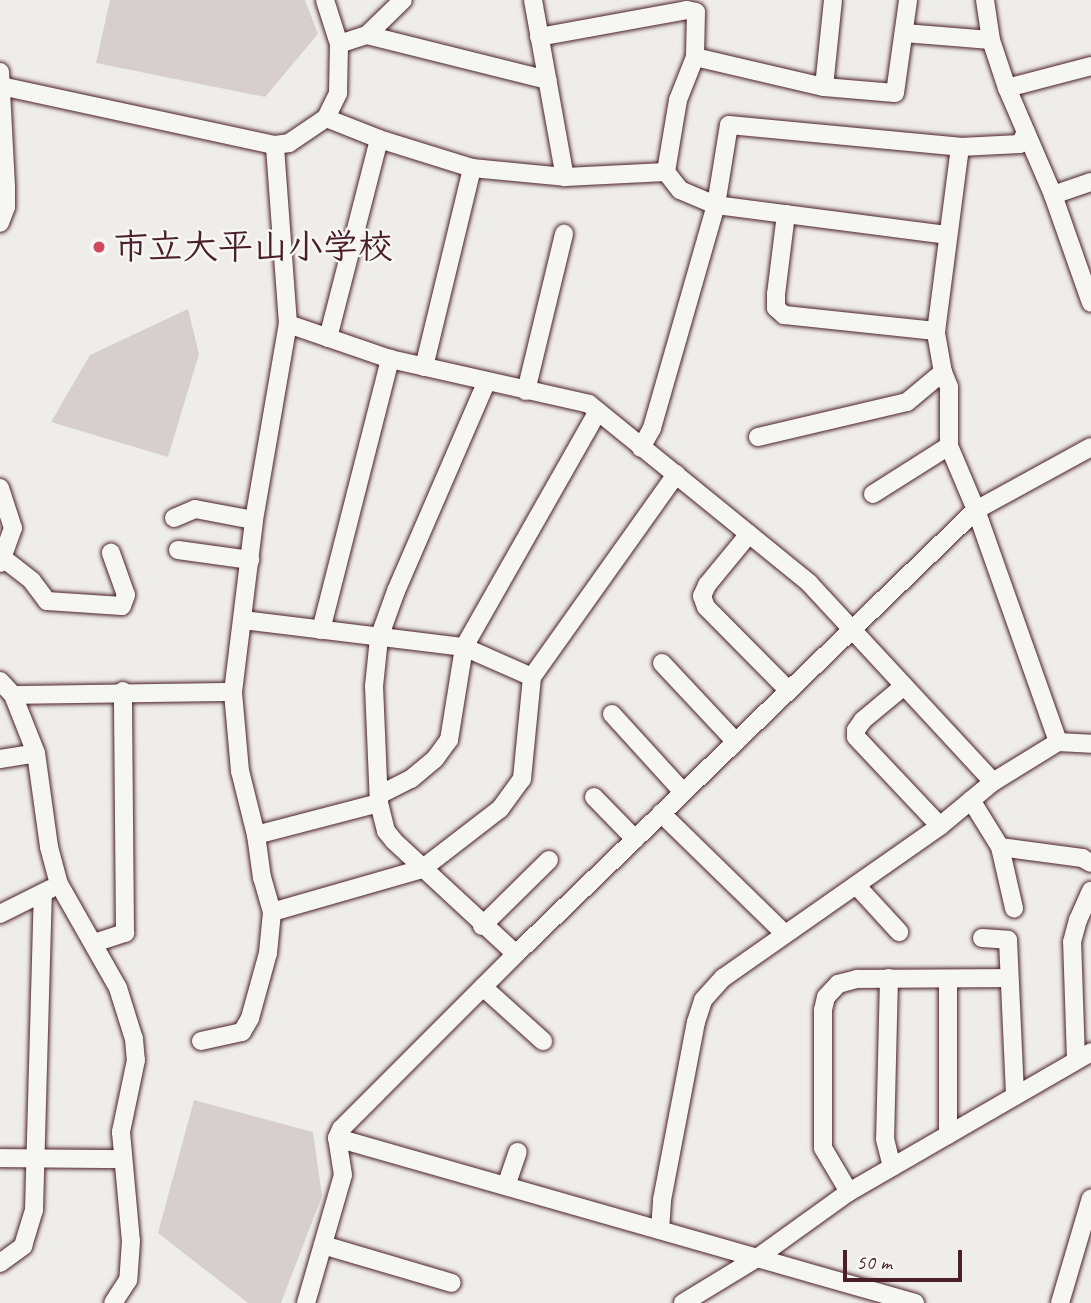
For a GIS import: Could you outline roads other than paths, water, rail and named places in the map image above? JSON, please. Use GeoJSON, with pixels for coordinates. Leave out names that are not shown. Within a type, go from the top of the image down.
{"type":"FeatureCollection","features":[{"type":"Feature","properties":{"kind":"street"},"geometry":{"type":"LineString","coordinates":[[0,223],[6,207],[1,79],[275,145],[289,143],[326,118],[338,93],[338,44],[325,0]]}},
{"type":"Feature","properties":{"kind":"street"},"geometry":{"type":"LineString","coordinates":[[338,44],[368,35],[403,0]]}},
{"type":"Feature","properties":{"kind":"street"},"geometry":{"type":"LineString","coordinates":[[533,0],[565,177]]}},
{"type":"Feature","properties":{"kind":"street"},"geometry":{"type":"LineString","coordinates":[[824,86],[833,0]]}},
{"type":"Feature","properties":{"kind":"street"},"geometry":{"type":"LineString","coordinates":[[695,57],[824,86],[895,93],[908,0]]}},
{"type":"Feature","properties":{"kind":"street"},"geometry":{"type":"LineString","coordinates":[[985,0],[991,40],[1007,88],[1053,195],[1091,303]]}},
{"type":"Feature","properties":{"kind":"street"},"geometry":{"type":"LineString","coordinates":[[540,37],[687,10],[696,12],[695,57],[678,100],[666,172],[680,190],[716,205],[947,235]]}},
{"type":"Feature","properties":{"kind":"street"},"geometry":{"type":"LineString","coordinates":[[904,33],[991,40]]}},
{"type":"Feature","properties":{"kind":"street"},"geometry":{"type":"LineString","coordinates":[[368,35],[547,80]]}},
{"type":"Feature","properties":{"kind":"street"},"geometry":{"type":"LineString","coordinates":[[1007,88],[1091,66]]}},
{"type":"Feature","properties":{"kind":"street"},"geometry":{"type":"LineString","coordinates":[[326,118],[379,139],[472,168],[565,177],[666,172]]}},
{"type":"Feature","properties":{"kind":"street"},"geometry":{"type":"LineString","coordinates":[[641,448],[652,428],[716,205],[729,125],[960,147],[1020,144],[1026,132]]}},
{"type":"Feature","properties":{"kind":"street"},"geometry":{"type":"LineString","coordinates":[[328,338],[379,139]]}},
{"type":"Feature","properties":{"kind":"street"},"geometry":{"type":"LineString","coordinates":[[201,1041],[242,1032],[246,1025],[268,953],[272,912],[262,878],[256,835],[240,771],[233,692],[254,520],[288,324],[275,145]]}},
{"type":"Feature","properties":{"kind":"street"},"geometry":{"type":"LineString","coordinates":[[960,147],[936,331],[943,372],[949,387],[949,446],[976,510],[1058,742]]}},
{"type":"Feature","properties":{"kind":"street"},"geometry":{"type":"LineString","coordinates":[[424,367],[472,168]]}},
{"type":"Feature","properties":{"kind":"street"},"geometry":{"type":"LineString","coordinates":[[1053,195],[1091,182]]}},
{"type":"Feature","properties":{"kind":"street"},"geometry":{"type":"LineString","coordinates":[[786,214],[776,294],[776,308],[784,315],[936,331]]}},
{"type":"Feature","properties":{"kind":"street"},"geometry":{"type":"LineString","coordinates":[[526,391],[564,234]]}},
{"type":"Feature","properties":{"kind":"street"},"geometry":{"type":"LineString","coordinates":[[288,324],[390,359],[486,383],[589,404],[809,583],[993,782]]}},
{"type":"Feature","properties":{"kind":"street"},"geometry":{"type":"LineString","coordinates":[[321,630],[390,359]]}},
{"type":"Feature","properties":{"kind":"street"},"geometry":{"type":"LineString","coordinates":[[758,437],[908,402],[943,372]]}},
{"type":"Feature","properties":{"kind":"street"},"geometry":{"type":"LineString","coordinates":[[486,383],[396,591],[379,638],[374,686],[379,799],[386,831],[482,926],[516,954]]}},
{"type":"Feature","properties":{"kind":"street"},"geometry":{"type":"LineString","coordinates":[[256,835],[379,799],[411,779],[435,759],[449,740],[464,647],[598,411]]}},
{"type":"Feature","properties":{"kind":"street"},"geometry":{"type":"LineString","coordinates":[[873,494],[949,446]]}},
{"type":"Feature","properties":{"kind":"street"},"geometry":{"type":"LineString","coordinates":[[306,1303],[343,1175],[337,1138],[341,1129],[516,954],[976,510],[1091,447]]}},
{"type":"Feature","properties":{"kind":"street"},"geometry":{"type":"LineString","coordinates":[[272,912],[422,869],[500,809],[522,779],[533,677],[676,474]]}},
{"type":"Feature","properties":{"kind":"street"},"geometry":{"type":"LineString","coordinates":[[0,488],[13,528],[3,550],[47,601],[122,606],[126,595],[111,553]]}},
{"type":"Feature","properties":{"kind":"street"},"geometry":{"type":"LineString","coordinates":[[174,518],[195,509],[254,520]]}},
{"type":"Feature","properties":{"kind":"street"},"geometry":{"type":"LineString","coordinates":[[749,534],[707,585],[702,596],[706,607],[788,690]]}},
{"type":"Feature","properties":{"kind":"street"},"geometry":{"type":"LineString","coordinates":[[178,550],[250,560]]}},
{"type":"Feature","properties":{"kind":"street"},"geometry":{"type":"LineString","coordinates":[[243,620],[464,647],[533,677]]}},
{"type":"Feature","properties":{"kind":"street"},"geometry":{"type":"LineString","coordinates":[[662,663],[735,741]]}},
{"type":"Feature","properties":{"kind":"street"},"geometry":{"type":"LineString","coordinates":[[0,681],[13,695],[36,753],[49,846],[51,889],[37,1157],[30,1229],[23,1246],[0,1263]]}},
{"type":"Feature","properties":{"kind":"street"},"geometry":{"type":"LineString","coordinates":[[904,686],[863,720],[856,730],[856,737],[940,826]]}},
{"type":"Feature","properties":{"kind":"street"},"geometry":{"type":"LineString","coordinates":[[13,695],[123,691],[233,692]]}},
{"type":"Feature","properties":{"kind":"street"},"geometry":{"type":"LineString","coordinates":[[94,943],[125,933],[123,691]]}},
{"type":"Feature","properties":{"kind":"street"},"geometry":{"type":"LineString","coordinates":[[612,714],[683,792]]}},
{"type":"Feature","properties":{"kind":"street"},"geometry":{"type":"LineString","coordinates":[[660,1230],[670,1159],[696,1022],[704,1000],[723,978],[940,826],[993,782],[1058,742],[1091,744]]}},
{"type":"Feature","properties":{"kind":"street"},"geometry":{"type":"LineString","coordinates":[[0,759],[36,753]]}},
{"type":"Feature","properties":{"kind":"street"},"geometry":{"type":"LineString","coordinates":[[594,797],[635,839]]}},
{"type":"Feature","properties":{"kind":"street"},"geometry":{"type":"LineString","coordinates":[[971,800],[1000,847],[1014,908]]}},
{"type":"Feature","properties":{"kind":"street"},"geometry":{"type":"LineString","coordinates":[[662,813],[785,934]]}},
{"type":"Feature","properties":{"kind":"street"},"geometry":{"type":"LineString","coordinates":[[1000,847],[1082,858],[1091,863]]}},
{"type":"Feature","properties":{"kind":"street"},"geometry":{"type":"LineString","coordinates":[[482,926],[550,860]]}},
{"type":"Feature","properties":{"kind":"street"},"geometry":{"type":"LineString","coordinates":[[856,885],[899,932]]}},
{"type":"Feature","properties":{"kind":"street"},"geometry":{"type":"LineString","coordinates":[[51,889],[94,943],[118,988],[134,1039],[136,1060],[121,1132],[131,1241],[128,1280],[113,1303]]}},
{"type":"Feature","properties":{"kind":"street"},"geometry":{"type":"LineString","coordinates":[[0,914],[51,889]]}},
{"type":"Feature","properties":{"kind":"street"},"geometry":{"type":"LineString","coordinates":[[682,1303],[757,1258],[849,1192],[1083,1056],[1072,942],[1091,891]]}},
{"type":"Feature","properties":{"kind":"street"},"geometry":{"type":"LineString","coordinates":[[982,938],[1008,940],[1015,1096]]}},
{"type":"Feature","properties":{"kind":"street"},"geometry":{"type":"LineString","coordinates":[[889,978],[885,1139],[892,1167]]}},
{"type":"Feature","properties":{"kind":"street"},"geometry":{"type":"LineString","coordinates":[[849,1192],[824,1148],[822,1010],[826,997],[838,984],[857,979],[1009,978]]}},
{"type":"Feature","properties":{"kind":"street"},"geometry":{"type":"LineString","coordinates":[[948,979],[948,1135]]}},
{"type":"Feature","properties":{"kind":"street"},"geometry":{"type":"LineString","coordinates":[[484,987],[543,1041]]}},
{"type":"Feature","properties":{"kind":"street"},"geometry":{"type":"LineString","coordinates":[[337,1138],[915,1303]]}},
{"type":"Feature","properties":{"kind":"street"},"geometry":{"type":"LineString","coordinates":[[506,1186],[518,1152]]}},
{"type":"Feature","properties":{"kind":"street"},"geometry":{"type":"LineString","coordinates":[[0,1158],[122,1159]]}},
{"type":"Feature","properties":{"kind":"street"},"geometry":{"type":"LineString","coordinates":[[1060,1303],[1091,1198]]}},
{"type":"Feature","properties":{"kind":"street"},"geometry":{"type":"LineString","coordinates":[[323,1245],[452,1283]]}},
{"type":"Feature","properties":{"kind":"place","name":"市立大平山小学校"},"geometry":{"type":"Point","coordinates":[99,247]}}]}
